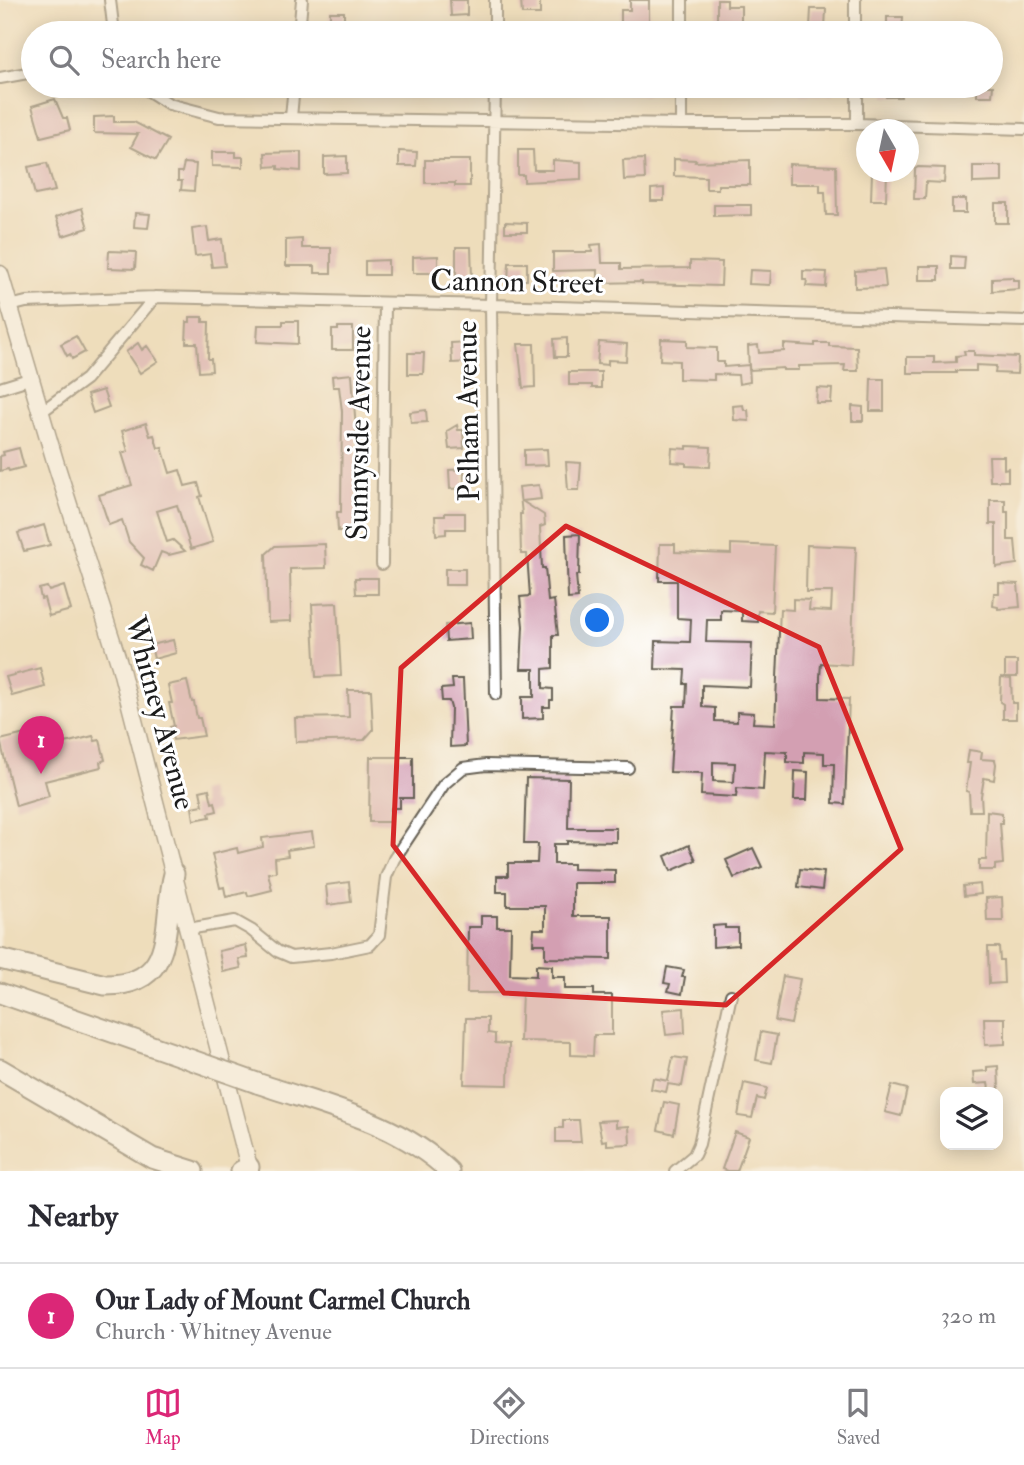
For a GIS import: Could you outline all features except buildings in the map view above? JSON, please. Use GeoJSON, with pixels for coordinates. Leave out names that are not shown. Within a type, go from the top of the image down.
{"type":"FeatureCollection","features":[{"type":"Feature","properties":{"kind":"highway"},"geometry":{"type":"LineString","coordinates":[[0,959],[105,985],[134,980],[152,967],[163,952],[167,936],[168,900],[174,874]]}},
{"type":"Feature","properties":{"kind":"highway"},"geometry":{"type":"LineString","coordinates":[[0,993],[396,1133],[425,1151],[449,1171]]}},
{"type":"Feature","properties":{"kind":"highway"},"geometry":{"type":"LineString","coordinates":[[0,1069],[157,1164],[193,1171]]}},
{"type":"Feature","properties":{"kind":"main road","name":"Whitney Avenue"},"geometry":{"type":"LineString","coordinates":[[0,274],[107,622],[174,874],[247,1170]]}},
{"type":"Feature","properties":{"kind":"street"},"geometry":{"type":"LineString","coordinates":[[110,0],[113,21]]}},
{"type":"Feature","properties":{"kind":"street"},"geometry":{"type":"LineString","coordinates":[[300,21],[302,0]]}},
{"type":"Feature","properties":{"kind":"street"},"geometry":{"type":"LineString","coordinates":[[495,0],[495,21]]}},
{"type":"Feature","properties":{"kind":"street"},"geometry":{"type":"LineString","coordinates":[[682,0],[682,21]]}},
{"type":"Feature","properties":{"kind":"street"},"geometry":{"type":"LineString","coordinates":[[855,0],[855,21]]}},
{"type":"Feature","properties":{"kind":"street"},"geometry":{"type":"LineString","coordinates":[[0,78],[21,74]]}},
{"type":"Feature","properties":{"kind":"street"},"geometry":{"type":"LineString","coordinates":[[160,98],[169,104],[219,117],[856,124]]}},
{"type":"Feature","properties":{"kind":"street"},"geometry":{"type":"LineString","coordinates":[[291,117],[293,98]]}},
{"type":"Feature","properties":{"kind":"street","name":"Pelham Avenue"},"geometry":{"type":"LineString","coordinates":[[495,98],[491,305],[496,694]]}},
{"type":"Feature","properties":{"kind":"street"},"geometry":{"type":"LineString","coordinates":[[681,98],[681,124]]}},
{"type":"Feature","properties":{"kind":"street"},"geometry":{"type":"LineString","coordinates":[[857,98],[857,119]]}},
{"type":"Feature","properties":{"kind":"street"},"geometry":{"type":"LineString","coordinates":[[919,126],[1024,130]]}},
{"type":"Feature","properties":{"kind":"street"},"geometry":{"type":"LineString","coordinates":[[41,412],[86,379],[155,298]]}},
{"type":"Feature","properties":{"kind":"street","name":"Cannon Street"},"geometry":{"type":"LineString","coordinates":[[10,306],[26,302],[155,298],[1024,321]]}},
{"type":"Feature","properties":{"kind":"street","name":"Sunnyside Avenue"},"geometry":{"type":"LineString","coordinates":[[382,564],[385,303]]}},
{"type":"Feature","properties":{"kind":"street"},"geometry":{"type":"LineString","coordinates":[[0,388],[32,377]]}},
{"type":"Feature","properties":{"kind":"street"},"geometry":{"type":"LineString","coordinates":[[188,929],[235,921],[277,951],[291,957],[370,945],[379,935],[386,877],[394,859],[444,783],[463,768],[486,765],[628,768]]}},
{"type":"Feature","properties":{"kind":"street"},"geometry":{"type":"LineString","coordinates":[[675,1171],[694,1155],[699,1144],[730,995]]}},
{"type":"Feature","properties":{"kind":"highlighted area"},"geometry":{"type":"Polygon","coordinates":[[[566,526],[819,647],[901,849],[726,1005],[504,993],[393,845],[401,668],[566,526]]]}},
{"type":"Feature","properties":{"kind":"place","name":"Our Lady of Mount Carmel Church"},"geometry":{"type":"Point","coordinates":[41,774]}}]}
